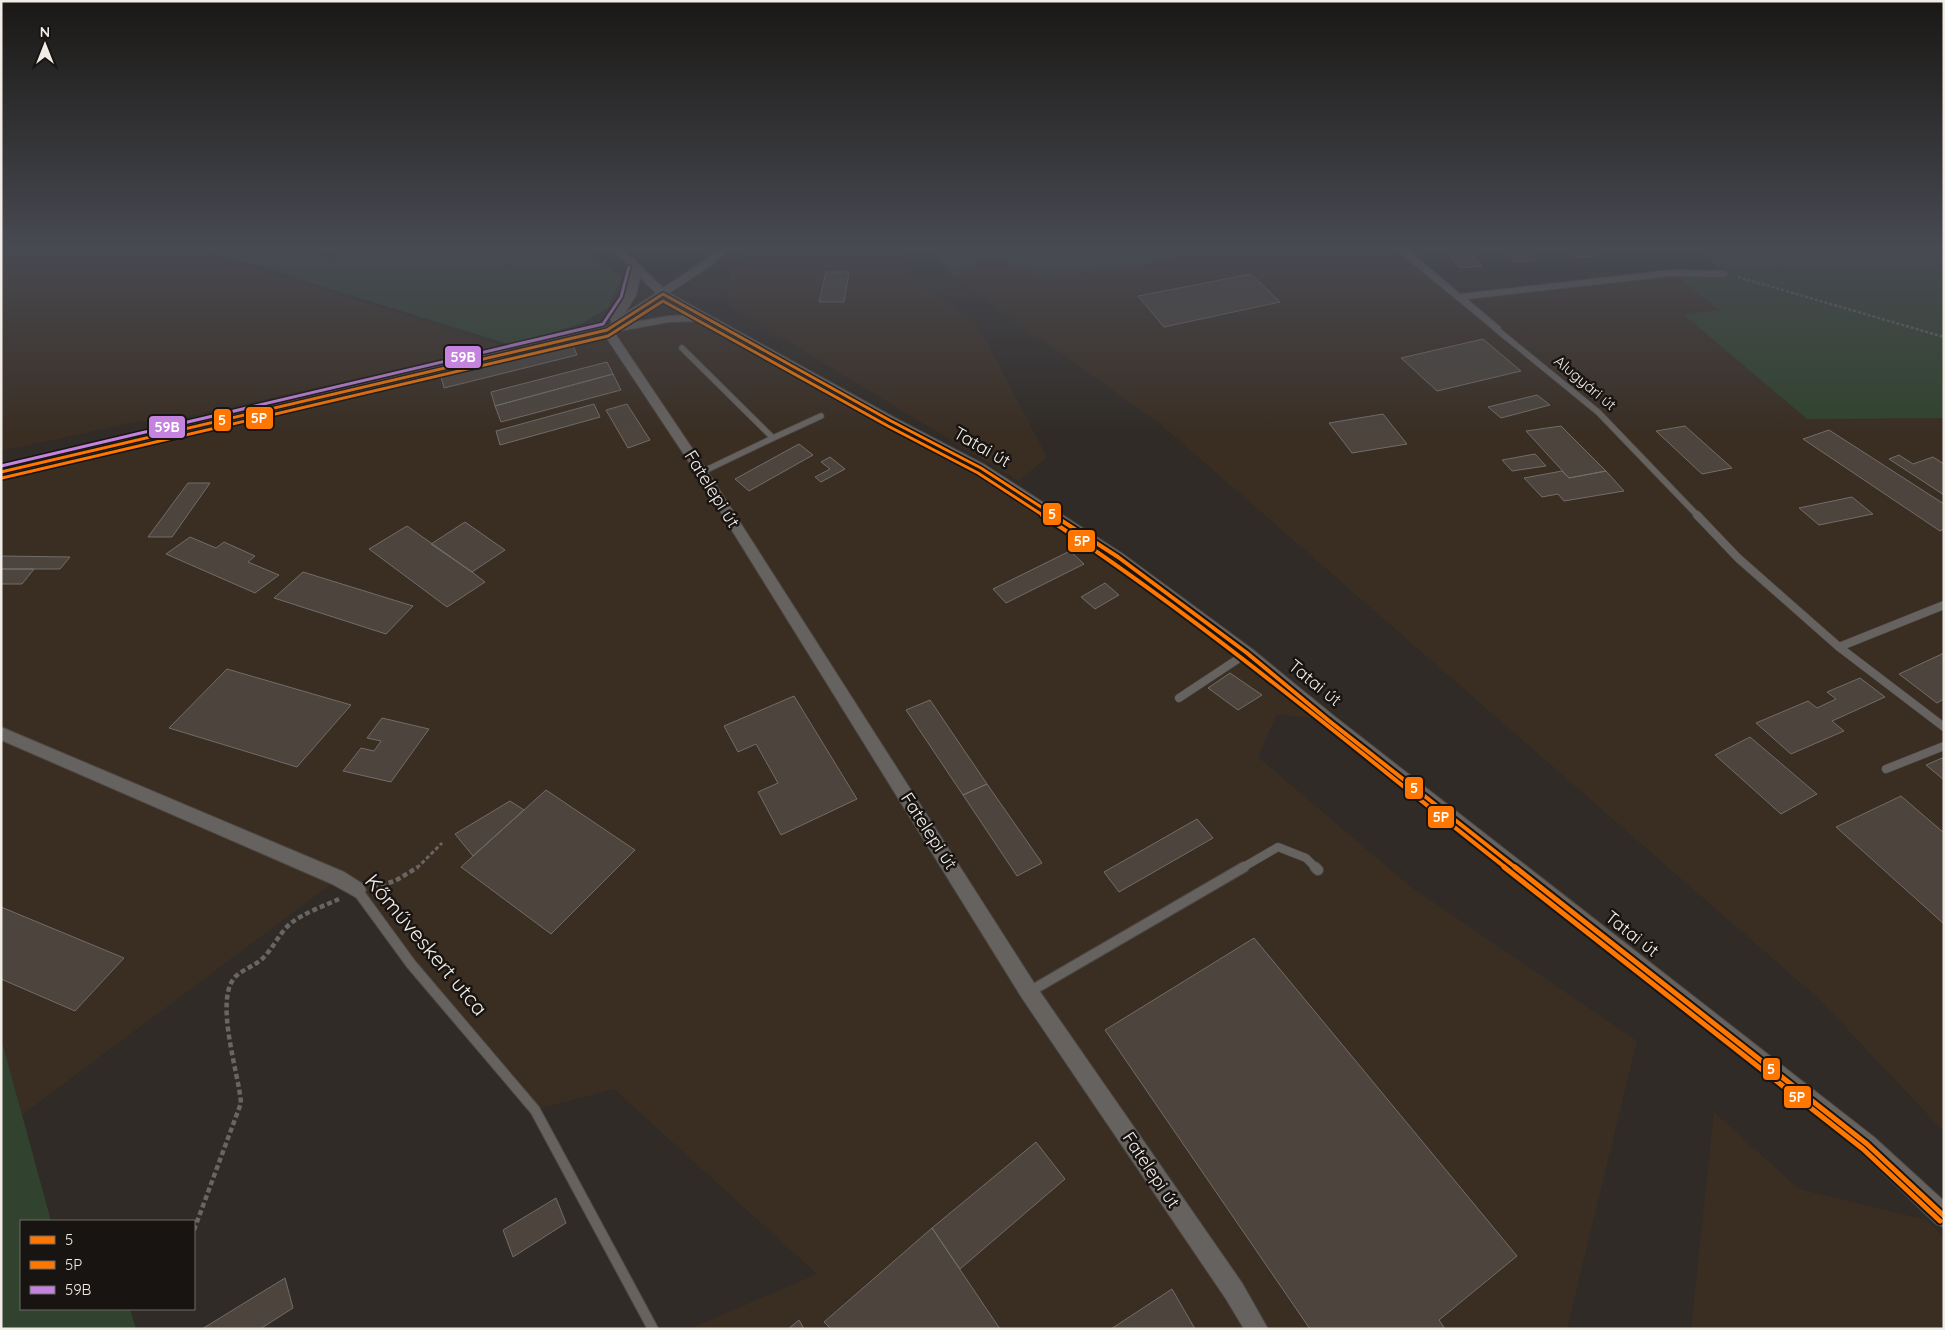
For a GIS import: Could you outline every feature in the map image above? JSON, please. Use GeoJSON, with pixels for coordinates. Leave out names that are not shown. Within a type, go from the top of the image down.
{"type":"FeatureCollection","features":[{"type":"Feature","properties":{"kind":"street"},"geometry":{"type":"LineString","coordinates":[[607,330],[624,309]]}},
{"type":"Feature","properties":{"kind":"street"},"geometry":{"type":"LineString","coordinates":[[607,330],[640,309]]}},
{"type":"Feature","properties":{"kind":"street","name":"Tatai út"},"geometry":{"type":"LineString","coordinates":[[689,309],[726,327],[891,421],[981,468],[1118,557],[1247,653],[1328,720],[1867,1144],[1944,1216]]}},
{"type":"Feature","properties":{"kind":"street","name":"Alugyári út"},"geometry":{"type":"LineString","coordinates":[[1473,309],[1496,328]]}},
{"type":"Feature","properties":{"kind":"street"},"geometry":{"type":"LineString","coordinates":[[1,472],[607,330],[669,319],[704,318]]}},
{"type":"Feature","properties":{"kind":"street","name":"Fatelepi út"},"geometry":{"type":"LineString","coordinates":[[607,330],[702,472],[1029,992],[1234,1290],[1257,1329]]}},
{"type":"Feature","properties":{"kind":"street","name":"Kőműveskert utca"},"geometry":{"type":"LineString","coordinates":[[1,733],[338,878],[356,890]]}},
{"type":"Feature","properties":{"kind":"lane","name":"Alugyári út"},"geometry":{"type":"LineString","coordinates":[[1496,328],[1598,412],[1738,558],[1839,647],[1944,727]]}},
{"type":"Feature","properties":{"kind":"lane"},"geometry":{"type":"LineString","coordinates":[[682,348],[773,438]]}},
{"type":"Feature","properties":{"kind":"lane"},"geometry":{"type":"LineString","coordinates":[[702,472],[821,416]]}},
{"type":"Feature","properties":{"kind":"lane"},"geometry":{"type":"LineString","coordinates":[[1839,647],[1944,605]]}},
{"type":"Feature","properties":{"kind":"lane"},"geometry":{"type":"LineString","coordinates":[[1179,698],[1247,653]]}},
{"type":"Feature","properties":{"kind":"lane"},"geometry":{"type":"LineString","coordinates":[[1886,769],[1944,746]]}},
{"type":"Feature","properties":{"kind":"lane"},"geometry":{"type":"LineString","coordinates":[[1029,992],[1278,847],[1306,858],[1318,870]]}},
{"type":"Feature","properties":{"kind":"lane","name":"Kőműveskert utca"},"geometry":{"type":"LineString","coordinates":[[356,890],[411,964],[535,1110],[653,1329]]}},
{"type":"Feature","properties":{"kind":"path"},"geometry":{"type":"LineString","coordinates":[[1846,309],[1944,337]]}},
{"type":"Feature","properties":{"kind":"path"},"geometry":{"type":"LineString","coordinates":[[195,1227],[240,1103],[240,1084],[234,1064],[226,1011],[228,992],[235,977],[262,959],[291,923],[356,890],[387,884],[419,868],[442,843]]}},
{"type":"Feature","properties":{"kind":"shaded area"},"geometry":{"type":"Polygon","coordinates":[[[1,309],[385,309],[504,346],[161,422],[141,421],[1,451],[1,309]]]}},
{"type":"Feature","properties":{"kind":"shaded area"},"geometry":{"type":"Polygon","coordinates":[[[734,309],[956,309],[978,325],[1047,457],[1019,481],[734,309]]]}},
{"type":"Feature","properties":{"kind":"shaded area"},"geometry":{"type":"Polygon","coordinates":[[[998,309],[1718,309],[1721,311],[1685,316],[1807,418],[1944,418],[1944,1132],[1819,999],[1159,423],[998,309]]]}},
{"type":"Feature","properties":{"kind":"shaded area"},"geometry":{"type":"Polygon","coordinates":[[[704,318],[981,468],[1118,557],[1328,720],[1277,714],[1258,757],[1411,887],[1637,1041],[1567,1329],[689,1329],[817,1274],[614,1089],[535,1110],[338,879],[22,1115],[1,1038],[1,471],[607,330],[704,318]],[[619,350],[850,721],[763,571],[619,350]]]}},
{"type":"Feature","properties":{"kind":"shaded area"},"geometry":{"type":"Polygon","coordinates":[[[1714,1112],[1799,1189],[1927,1220],[1944,1238],[1944,1329],[1691,1329],[1714,1112]]]}},
{"type":"Feature","properties":{"kind":"green space"},"geometry":{"type":"Polygon","coordinates":[[[396,309],[606,309],[583,323],[511,345],[396,309]]]}},
{"type":"Feature","properties":{"kind":"green space"},"geometry":{"type":"Polygon","coordinates":[[[1719,309],[1944,309],[1944,418],[1807,419],[1684,315],[1720,310],[1719,309]]]}},
{"type":"Feature","properties":{"kind":"green space"},"geometry":{"type":"Polygon","coordinates":[[[1,1038],[51,1220],[20,1220],[20,1310],[130,1310],[136,1329],[1,1329],[1,1038]]]}},
{"type":"Feature","properties":{"kind":"building"},"geometry":{"type":"Polygon","coordinates":[[[1149,309],[1247,309],[1164,327],[1149,309]]]}},
{"type":"Feature","properties":{"kind":"building"},"geometry":{"type":"Polygon","coordinates":[[[1483,339],[1521,371],[1437,391],[1401,358],[1483,339]]]}},
{"type":"Feature","properties":{"kind":"building"},"geometry":{"type":"Polygon","coordinates":[[[571,341],[577,355],[444,388],[440,373],[571,341]]]}},
{"type":"Feature","properties":{"kind":"building"},"geometry":{"type":"Polygon","coordinates":[[[607,362],[613,374],[495,406],[491,392],[607,362]]]}},
{"type":"Feature","properties":{"kind":"building"},"geometry":{"type":"Polygon","coordinates":[[[613,374],[621,390],[501,422],[495,406],[613,374]]]}},
{"type":"Feature","properties":{"kind":"building"},"geometry":{"type":"Polygon","coordinates":[[[1537,395],[1550,405],[1501,418],[1488,407],[1537,395]]]}},
{"type":"Feature","properties":{"kind":"building"},"geometry":{"type":"Polygon","coordinates":[[[594,404],[600,417],[500,445],[496,431],[594,404]]]}},
{"type":"Feature","properties":{"kind":"building"},"geometry":{"type":"Polygon","coordinates":[[[627,404],[650,440],[628,448],[606,410],[627,404]]]}},
{"type":"Feature","properties":{"kind":"building"},"geometry":{"type":"Polygon","coordinates":[[[1383,414],[1407,444],[1352,453],[1329,423],[1383,414]]]}},
{"type":"Feature","properties":{"kind":"building"},"geometry":{"type":"Polygon","coordinates":[[[1561,426],[1606,471],[1569,478],[1526,431],[1561,426]]]}},
{"type":"Feature","properties":{"kind":"building"},"geometry":{"type":"Polygon","coordinates":[[[1685,426],[1732,468],[1702,474],[1656,431],[1685,426]]]}},
{"type":"Feature","properties":{"kind":"building"},"geometry":{"type":"Polygon","coordinates":[[[1829,430],[1944,504],[1944,529],[1940,531],[1803,439],[1829,430]]]}},
{"type":"Feature","properties":{"kind":"building"},"geometry":{"type":"Polygon","coordinates":[[[799,444],[813,455],[749,491],[735,479],[799,444]]]}},
{"type":"Feature","properties":{"kind":"building"},"geometry":{"type":"Polygon","coordinates":[[[1535,454],[1546,466],[1512,471],[1502,460],[1535,454]]]}},
{"type":"Feature","properties":{"kind":"building"},"geometry":{"type":"Polygon","coordinates":[[[1899,455],[1913,464],[1933,457],[1944,464],[1944,495],[1889,459],[1899,455]]]}},
{"type":"Feature","properties":{"kind":"building"},"geometry":{"type":"Polygon","coordinates":[[[830,457],[845,469],[821,482],[815,477],[830,469],[821,462],[830,457]]]}},
{"type":"Feature","properties":{"kind":"building"},"geometry":{"type":"Polygon","coordinates":[[[1562,471],[1569,478],[1606,471],[1624,491],[1564,501],[1558,494],[1542,497],[1524,478],[1562,471]]]}},
{"type":"Feature","properties":{"kind":"building"},"geometry":{"type":"Polygon","coordinates":[[[188,483],[210,483],[172,537],[148,537],[188,483]]]}},
{"type":"Feature","properties":{"kind":"building"},"geometry":{"type":"Polygon","coordinates":[[[1852,497],[1873,514],[1819,525],[1799,508],[1852,497]]]}},
{"type":"Feature","properties":{"kind":"building"},"geometry":{"type":"Polygon","coordinates":[[[465,522],[505,550],[472,572],[431,544],[465,522]]]}},
{"type":"Feature","properties":{"kind":"building"},"geometry":{"type":"Polygon","coordinates":[[[407,526],[485,582],[447,607],[369,549],[407,526]]]}},
{"type":"Feature","properties":{"kind":"building"},"geometry":{"type":"Polygon","coordinates":[[[190,537],[216,548],[224,542],[255,556],[248,562],[279,575],[255,593],[166,554],[190,537]]]}},
{"type":"Feature","properties":{"kind":"building"},"geometry":{"type":"Polygon","coordinates":[[[1070,551],[1084,564],[1006,603],[993,589],[1070,551]]]}},
{"type":"Feature","properties":{"kind":"building"},"geometry":{"type":"Polygon","coordinates":[[[1,556],[70,557],[60,569],[1,569],[1,556]]]}},
{"type":"Feature","properties":{"kind":"building"},"geometry":{"type":"Polygon","coordinates":[[[1,569],[34,569],[22,584],[1,584],[1,569]]]}},
{"type":"Feature","properties":{"kind":"building"},"geometry":{"type":"Polygon","coordinates":[[[303,572],[413,606],[386,634],[274,598],[303,572]]]}},
{"type":"Feature","properties":{"kind":"building"},"geometry":{"type":"Polygon","coordinates":[[[1105,583],[1119,595],[1095,609],[1081,597],[1105,583]]]}},
{"type":"Feature","properties":{"kind":"building"},"geometry":{"type":"Polygon","coordinates":[[[1944,653],[1944,699],[1937,703],[1899,674],[1944,653]]]}},
{"type":"Feature","properties":{"kind":"building"},"geometry":{"type":"Polygon","coordinates":[[[227,669],[351,705],[297,767],[169,728],[227,669]]]}},
{"type":"Feature","properties":{"kind":"building"},"geometry":{"type":"Polygon","coordinates":[[[1230,673],[1262,695],[1238,710],[1208,688],[1230,673]]]}},
{"type":"Feature","properties":{"kind":"building"},"geometry":{"type":"Polygon","coordinates":[[[1860,678],[1885,697],[1832,721],[1844,731],[1791,754],[1756,723],[1808,701],[1817,708],[1836,699],[1827,692],[1860,678]]]}},
{"type":"Feature","properties":{"kind":"building"},"geometry":{"type":"Polygon","coordinates":[[[794,696],[857,799],[781,835],[758,792],[778,783],[756,744],[738,752],[724,726],[794,696]]]}},
{"type":"Feature","properties":{"kind":"building"},"geometry":{"type":"Polygon","coordinates":[[[930,700],[987,784],[963,795],[906,710],[930,700]]]}},
{"type":"Feature","properties":{"kind":"building"},"geometry":{"type":"Polygon","coordinates":[[[382,718],[429,729],[391,782],[343,771],[361,748],[374,751],[381,741],[367,738],[382,718]]]}},
{"type":"Feature","properties":{"kind":"building"},"geometry":{"type":"Polygon","coordinates":[[[1750,737],[1817,794],[1781,814],[1715,755],[1750,737]]]}},
{"type":"Feature","properties":{"kind":"building"},"geometry":{"type":"Polygon","coordinates":[[[1942,758],[1944,760],[1944,780],[1926,765],[1942,758]]]}},
{"type":"Feature","properties":{"kind":"building"},"geometry":{"type":"Polygon","coordinates":[[[987,784],[1042,863],[1017,876],[963,795],[987,784]]]}},
{"type":"Feature","properties":{"kind":"building"},"geometry":{"type":"Polygon","coordinates":[[[546,790],[635,850],[551,934],[461,867],[546,790]]]}},
{"type":"Feature","properties":{"kind":"building"},"geometry":{"type":"Polygon","coordinates":[[[1901,796],[1944,833],[1944,924],[1836,827],[1901,796]]]}},
{"type":"Feature","properties":{"kind":"building"},"geometry":{"type":"Polygon","coordinates":[[[510,801],[524,810],[473,856],[455,834],[510,801]]]}},
{"type":"Feature","properties":{"kind":"building"},"geometry":{"type":"Polygon","coordinates":[[[1197,819],[1213,838],[1119,892],[1104,872],[1197,819]]]}},
{"type":"Feature","properties":{"kind":"building"},"geometry":{"type":"Polygon","coordinates":[[[1,907],[124,958],[75,1011],[1,979],[1,907]]]}},
{"type":"Feature","properties":{"kind":"building"},"geometry":{"type":"Polygon","coordinates":[[[1254,938],[1517,1256],[1439,1320],[1445,1329],[1310,1329],[1105,1030],[1254,938]]]}},
{"type":"Feature","properties":{"kind":"building"},"geometry":{"type":"Polygon","coordinates":[[[1036,1142],[1065,1179],[960,1269],[932,1228],[1036,1142]]]}},
{"type":"Feature","properties":{"kind":"building"},"geometry":{"type":"Polygon","coordinates":[[[556,1198],[566,1223],[513,1257],[503,1230],[556,1198]]]}},
{"type":"Feature","properties":{"kind":"building"},"geometry":{"type":"Polygon","coordinates":[[[932,1228],[1000,1329],[831,1329],[824,1322],[932,1228]]]}},
{"type":"Feature","properties":{"kind":"building"},"geometry":{"type":"Polygon","coordinates":[[[285,1278],[293,1308],[260,1329],[202,1329],[285,1278]]]}},
{"type":"Feature","properties":{"kind":"building"},"geometry":{"type":"Polygon","coordinates":[[[1172,1289],[1195,1329],[1111,1329],[1172,1289]]]}},
{"type":"Feature","properties":{"kind":"building"},"geometry":{"type":"Polygon","coordinates":[[[799,1320],[804,1329],[788,1329],[799,1320]]]}},
{"type":"Feature","properties":{"kind":"transit line","name":"59B"},"geometry":{"type":"LineString","coordinates":[[1,466],[603,324],[615,309]]}},
{"type":"Feature","properties":{"kind":"transit line","name":"5"},"geometry":{"type":"LineString","coordinates":[[1,472],[607,330],[640,309]]}},
{"type":"Feature","properties":{"kind":"transit line","name":"5P"},"geometry":{"type":"LineString","coordinates":[[2,478],[608,336],[650,309]]}},
{"type":"Feature","properties":{"kind":"transit line","name":"5P"},"geometry":{"type":"LineString","coordinates":[[678,309],[888,426],[978,473],[1114,562],[1243,658],[1324,725],[1863,1149],[1940,1221]]}},
{"type":"Feature","properties":{"kind":"transit line","name":"5"},"geometry":{"type":"LineString","coordinates":[[690,309],[891,421],[981,468],[1118,557],[1247,653],[1328,720],[1867,1144],[1944,1216]]}}]}
